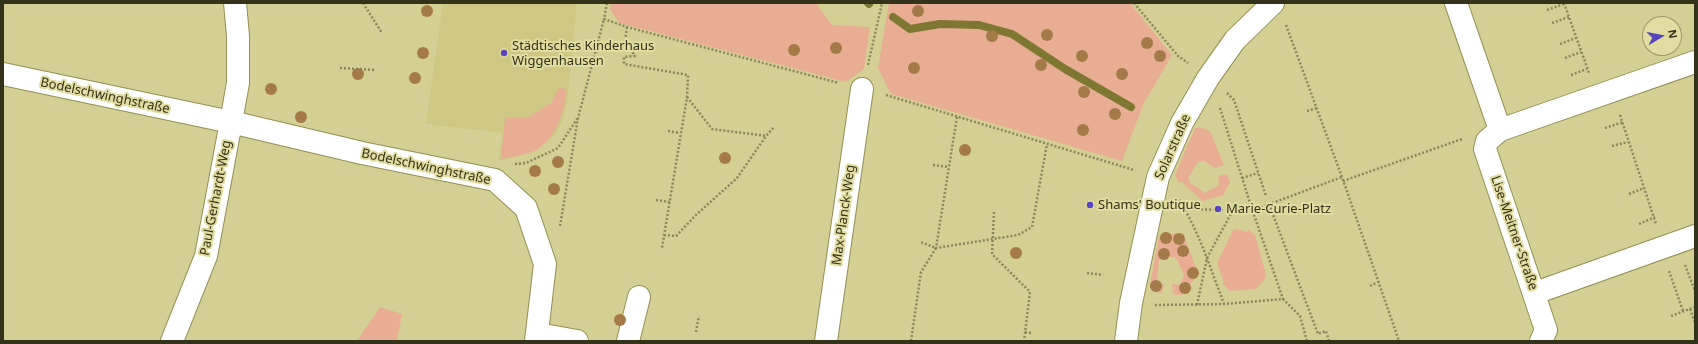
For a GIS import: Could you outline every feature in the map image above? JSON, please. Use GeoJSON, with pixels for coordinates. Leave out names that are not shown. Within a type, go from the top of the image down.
{"type":"FeatureCollection","features":[{"type":"Feature","properties":{"kind":"street"},"geometry":{"type":"LineString","coordinates":[[231,122],[238,83],[238,36],[235,3]]}},
{"type":"Feature","properties":{"kind":"street"},"geometry":{"type":"LineString","coordinates":[[1456,3],[1500,130]]}},
{"type":"Feature","properties":{"kind":"street","name":"Solarstraße"},"geometry":{"type":"LineString","coordinates":[[1126,341],[1131,303],[1158,177],[1182,123],[1215,83],[1235,40],[1278,10]]}},
{"type":"Feature","properties":{"kind":"street","name":"Lise-Meitner-Straße"},"geometry":{"type":"LineString","coordinates":[[1541,341],[1546,330],[1535,293],[1485,149],[1487,141],[1500,130],[1695,62]]}},
{"type":"Feature","properties":{"kind":"street","name":"Bodelschwinghstraße"},"geometry":{"type":"LineString","coordinates":[[3,74],[231,122],[362,153],[495,180],[526,208],[545,264],[537,338]]}},
{"type":"Feature","properties":{"kind":"street","name":"Max-Planck-Weg"},"geometry":{"type":"LineString","coordinates":[[826,341],[862,89]]}},
{"type":"Feature","properties":{"kind":"street","name":"Paul-Gerhardt-Weg"},"geometry":{"type":"LineString","coordinates":[[172,341],[206,256],[231,122]]}},
{"type":"Feature","properties":{"kind":"street"},"geometry":{"type":"LineString","coordinates":[[1535,293],[1695,236]]}},
{"type":"Feature","properties":{"kind":"street"},"geometry":{"type":"LineString","coordinates":[[628,341],[639,297]]}},
{"type":"Feature","properties":{"kind":"street"},"geometry":{"type":"LineString","coordinates":[[537,338],[577,341]]}},
{"type":"Feature","properties":{"kind":"path"},"geometry":{"type":"LineString","coordinates":[[362,3],[382,33]]}},
{"type":"Feature","properties":{"kind":"path"},"geometry":{"type":"LineString","coordinates":[[560,226],[578,118],[607,3]]}},
{"type":"Feature","properties":{"kind":"path"},"geometry":{"type":"LineString","coordinates":[[862,89],[882,3]]}},
{"type":"Feature","properties":{"kind":"path"},"geometry":{"type":"LineString","coordinates":[[1134,3],[1178,56],[1215,83],[1234,100],[1266,196]]}},
{"type":"Feature","properties":{"kind":"path"},"geometry":{"type":"LineString","coordinates":[[1547,10],[1564,4],[1587,69],[1623,122],[1628,142],[1655,217],[1661,248],[1683,311]]}},
{"type":"Feature","properties":{"kind":"path"},"geometry":{"type":"LineString","coordinates":[[1278,10],[1342,176],[1399,341]]}},
{"type":"Feature","properties":{"kind":"path"},"geometry":{"type":"LineString","coordinates":[[1552,23],[1569,17]]}},
{"type":"Feature","properties":{"kind":"path"},"geometry":{"type":"LineString","coordinates":[[604,19],[627,28],[862,89],[1125,167]]}},
{"type":"Feature","properties":{"kind":"path"},"geometry":{"type":"LineString","coordinates":[[627,28],[625,42],[635,56],[624,57],[624,64],[688,75],[687,97],[662,248]]}},
{"type":"Feature","properties":{"kind":"path"},"geometry":{"type":"LineString","coordinates":[[1560,44],[1576,38]]}},
{"type":"Feature","properties":{"kind":"path"},"geometry":{"type":"LineString","coordinates":[[1564,58],[1581,52]]}},
{"type":"Feature","properties":{"kind":"path"},"geometry":{"type":"LineString","coordinates":[[340,68],[376,70]]}},
{"type":"Feature","properties":{"kind":"path"},"geometry":{"type":"LineString","coordinates":[[1571,75],[1587,69]]}},
{"type":"Feature","properties":{"kind":"path"},"geometry":{"type":"LineString","coordinates":[[1215,83],[1218,102],[1252,209],[1283,299],[1300,316],[1307,341]]}},
{"type":"Feature","properties":{"kind":"path"},"geometry":{"type":"LineString","coordinates":[[687,97],[712,129],[766,136]]}},
{"type":"Feature","properties":{"kind":"path"},"geometry":{"type":"LineString","coordinates":[[1307,111],[1317,108]]}},
{"type":"Feature","properties":{"kind":"path"},"geometry":{"type":"LineString","coordinates":[[911,341],[921,272],[936,248],[956,117]]}},
{"type":"Feature","properties":{"kind":"path"},"geometry":{"type":"LineString","coordinates":[[513,164],[526,163],[558,148],[578,118]]}},
{"type":"Feature","properties":{"kind":"path"},"geometry":{"type":"LineString","coordinates":[[1605,128],[1623,122]]}},
{"type":"Feature","properties":{"kind":"path"},"geometry":{"type":"LineString","coordinates":[[664,235],[676,236],[696,215],[737,178],[774,127]]}},
{"type":"Feature","properties":{"kind":"path"},"geometry":{"type":"LineString","coordinates":[[668,131],[680,134]]}},
{"type":"Feature","properties":{"kind":"path"},"geometry":{"type":"LineString","coordinates":[[1343,181],[1464,139]]}},
{"type":"Feature","properties":{"kind":"path"},"geometry":{"type":"LineString","coordinates":[[1612,146],[1628,142]]}},
{"type":"Feature","properties":{"kind":"path"},"geometry":{"type":"LineString","coordinates":[[921,242],[936,248],[1018,235],[1032,227],[1047,144]]}},
{"type":"Feature","properties":{"kind":"path"},"geometry":{"type":"LineString","coordinates":[[933,165],[948,168]]}},
{"type":"Feature","properties":{"kind":"path"},"geometry":{"type":"LineString","coordinates":[[1242,178],[1258,173]]}},
{"type":"Feature","properties":{"kind":"path"},"geometry":{"type":"LineString","coordinates":[[1185,209],[1252,209],[1342,176]]}},
{"type":"Feature","properties":{"kind":"path"},"geometry":{"type":"LineString","coordinates":[[1158,177],[1168,184],[1185,209],[1207,258],[1224,304]]}},
{"type":"Feature","properties":{"kind":"path"},"geometry":{"type":"LineString","coordinates":[[1629,194],[1644,188]]}},
{"type":"Feature","properties":{"kind":"path"},"geometry":{"type":"LineString","coordinates":[[656,200],[670,202]]}},
{"type":"Feature","properties":{"kind":"path"},"geometry":{"type":"LineString","coordinates":[[1269,204],[1318,334],[1326,331],[1329,341]]}},
{"type":"Feature","properties":{"kind":"path"},"geometry":{"type":"LineString","coordinates":[[1098,206],[1115,210]]}},
{"type":"Feature","properties":{"kind":"path"},"geometry":{"type":"LineString","coordinates":[[1197,305],[1207,258],[1233,210]]}},
{"type":"Feature","properties":{"kind":"path"},"geometry":{"type":"LineString","coordinates":[[994,212],[992,254],[1030,292],[1024,341]]}},
{"type":"Feature","properties":{"kind":"path"},"geometry":{"type":"LineString","coordinates":[[1639,224],[1655,217]]}},
{"type":"Feature","properties":{"kind":"path"},"geometry":{"type":"LineString","coordinates":[[1684,261],[1695,291]]}},
{"type":"Feature","properties":{"kind":"path"},"geometry":{"type":"LineString","coordinates":[[1087,273],[1104,275]]}},
{"type":"Feature","properties":{"kind":"path"},"geometry":{"type":"LineString","coordinates":[[1370,286],[1378,282]]}},
{"type":"Feature","properties":{"kind":"path"},"geometry":{"type":"LineString","coordinates":[[1131,303],[1142,305],[1197,305],[1283,299]]}},
{"type":"Feature","properties":{"kind":"path"},"geometry":{"type":"LineString","coordinates":[[1671,316],[1695,307]]}},
{"type":"Feature","properties":{"kind":"path"},"geometry":{"type":"LineString","coordinates":[[1690,309],[1695,323]]}},
{"type":"Feature","properties":{"kind":"path"},"geometry":{"type":"LineString","coordinates":[[696,332],[699,316]]}},
{"type":"Feature","properties":{"kind":"path"},"geometry":{"type":"LineString","coordinates":[[909,318],[914,319]]}},
{"type":"Feature","properties":{"kind":"path"},"geometry":{"type":"LineString","coordinates":[[1025,332],[1031,333]]}},
{"type":"Feature","properties":{"kind":"shaded area","name":"Städtisches Kinderhaus Wiggenhausen"},"geometry":{"type":"Polygon","coordinates":[[[443,3],[577,3],[567,102],[562,122],[555,135],[533,153],[498,161],[503,133],[426,124],[443,3]]]}},
{"type":"Feature","properties":{"kind":"shaded area"},"geometry":{"type":"Polygon","coordinates":[[[611,3],[816,3],[832,25],[870,27],[864,69],[846,82],[619,23],[610,9],[611,3]]]}},
{"type":"Feature","properties":{"kind":"shaded area"},"geometry":{"type":"Polygon","coordinates":[[[889,3],[1130,3],[1172,55],[1143,105],[1122,161],[891,94],[878,68],[889,3]]]}},
{"type":"Feature","properties":{"kind":"shaded area"},"geometry":{"type":"Polygon","coordinates":[[[559,88],[566,89],[564,107],[553,134],[540,147],[532,152],[501,159],[505,118],[527,118],[551,103],[559,88]]]}},
{"type":"Feature","properties":{"kind":"shaded area"},"geometry":{"type":"Polygon","coordinates":[[[1200,127],[1210,131],[1224,165],[1215,168],[1204,161],[1198,162],[1188,178],[1190,183],[1205,193],[1219,185],[1218,176],[1227,174],[1230,182],[1223,195],[1202,201],[1181,181],[1179,183],[1175,175],[1195,128],[1200,127]]]}},
{"type":"Feature","properties":{"kind":"shaded area"},"geometry":{"type":"Polygon","coordinates":[[[1236,229],[1247,232],[1248,229],[1255,235],[1266,275],[1265,279],[1256,289],[1230,291],[1222,283],[1224,283],[1217,263],[1233,230],[1236,229]]]}},
{"type":"Feature","properties":{"kind":"shaded area"},"geometry":{"type":"Polygon","coordinates":[[[1164,232],[1165,234],[1183,233],[1198,273],[1188,288],[1190,289],[1186,293],[1178,295],[1173,294],[1172,284],[1180,285],[1184,275],[1176,258],[1167,256],[1159,260],[1157,284],[1164,284],[1162,293],[1155,292],[1150,285],[1159,236],[1164,232]]]}},
{"type":"Feature","properties":{"kind":"shaded area"},"geometry":{"type":"Polygon","coordinates":[[[380,307],[402,314],[397,341],[357,341],[380,307]]]}},
{"type":"Feature","properties":{"kind":"waterway"},"geometry":{"type":"LineString","coordinates":[[893,17],[910,29],[940,24],[979,25],[1012,34],[1065,69],[1131,107]]}},
{"type":"Feature","properties":{"kind":"place","name":"Städtisches Kinderhaus Wiggenhausen"},"geometry":{"type":"Point","coordinates":[504,53]}},
{"type":"Feature","properties":{"kind":"place","name":"Shams' Boutique"},"geometry":{"type":"Point","coordinates":[1090,205]}},
{"type":"Feature","properties":{"kind":"place","name":"Marie-Curie-Platz"},"geometry":{"type":"Point","coordinates":[1218,209]}}]}
